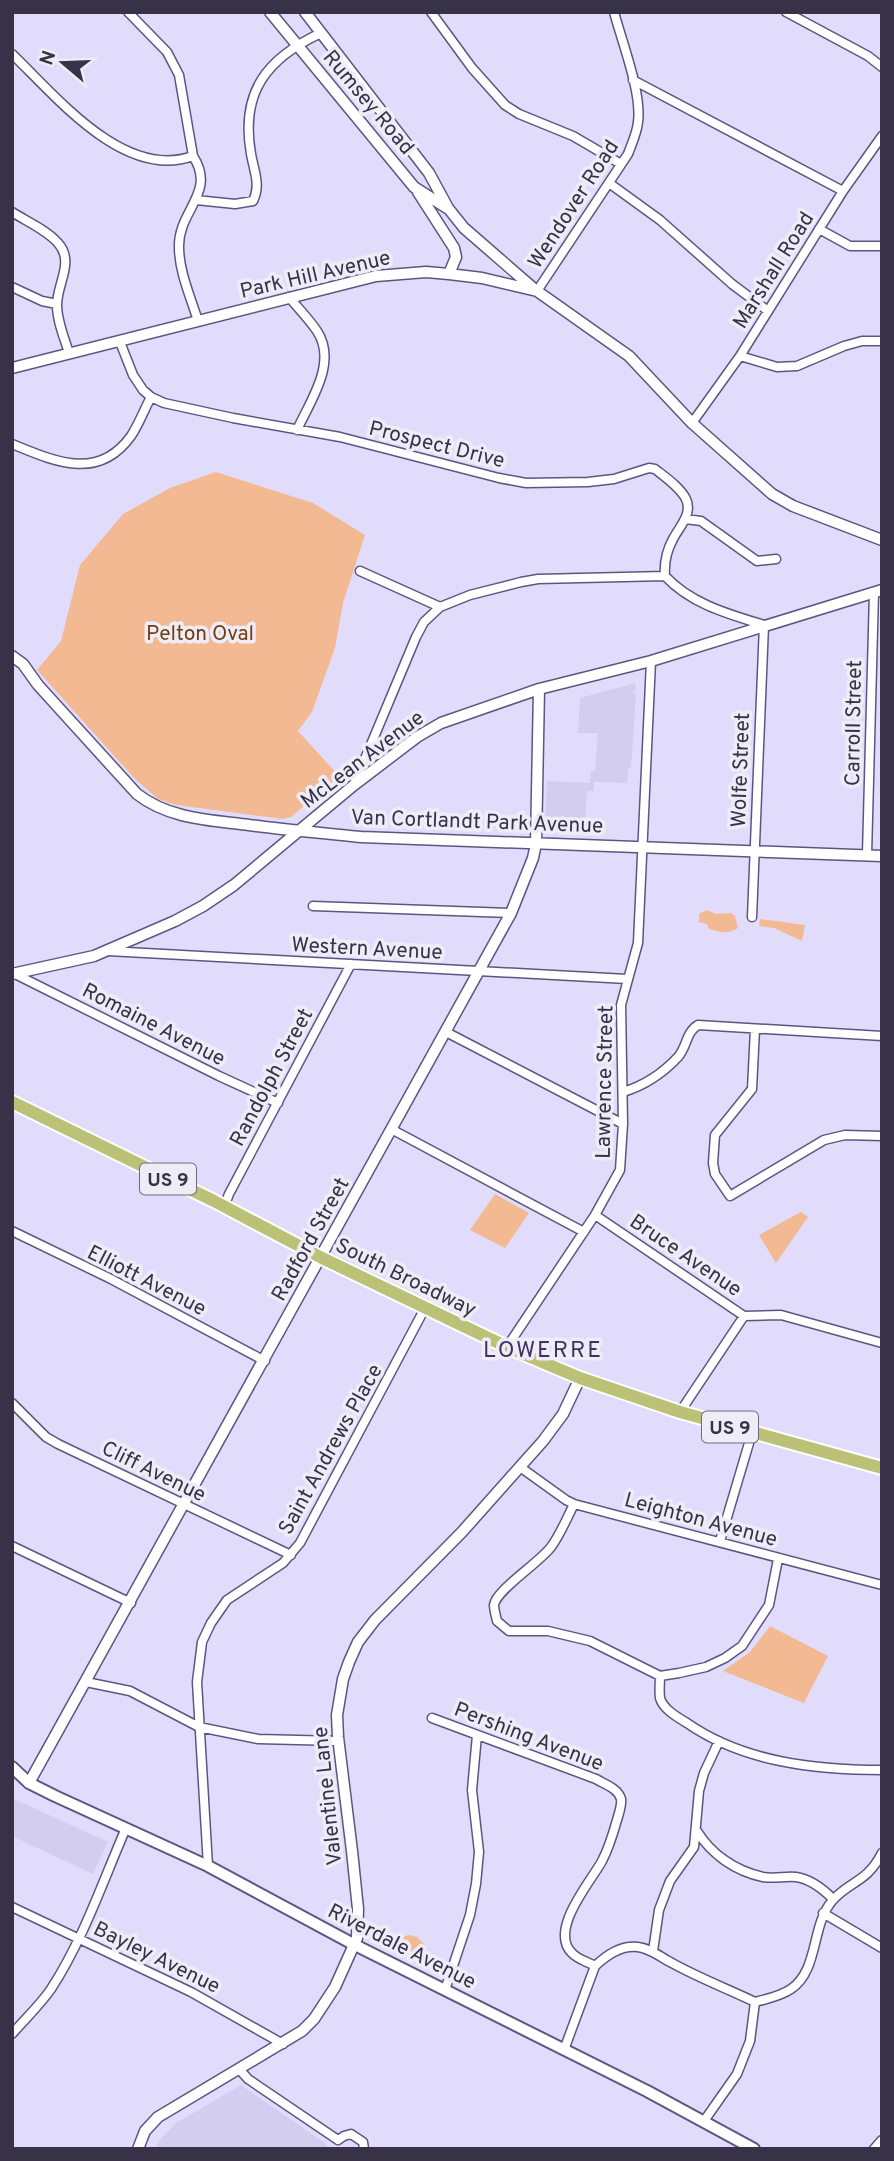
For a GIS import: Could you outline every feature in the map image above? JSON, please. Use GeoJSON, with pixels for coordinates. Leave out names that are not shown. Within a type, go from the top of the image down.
{"type":"FeatureCollection","features":[{"type":"Feature","properties":{"kind":"main road","name":"South Broadway"},"geometry":{"type":"LineString","coordinates":[[12,1102],[322,1258],[507,1347],[580,1378],[680,1412],[882,1468]]}},
{"type":"Feature","properties":{"kind":"main road","name":"Riverdale Avenue"},"geometry":{"type":"LineString","coordinates":[[12,1767],[29,1783]]}},
{"type":"Feature","properties":{"kind":"main road","name":"Riverdale Avenue"},"geometry":{"type":"LineString","coordinates":[[12,1780],[29,1783],[208,1866],[355,1945],[704,2121],[754,2149]]}},
{"type":"Feature","properties":{"kind":"street"},"geometry":{"type":"LineString","coordinates":[[128,12],[167,52],[179,75],[193,156],[199,166],[202,181],[180,232],[179,248],[198,321]]}},
{"type":"Feature","properties":{"kind":"street","name":"Rumsey Road"},"geometry":{"type":"LineString","coordinates":[[270,12],[414,187],[448,208]]}},
{"type":"Feature","properties":{"kind":"street","name":"Rumsey Road"},"geometry":{"type":"LineString","coordinates":[[305,12],[429,173],[448,208],[480,243],[537,291]]}},
{"type":"Feature","properties":{"kind":"street"},"geometry":{"type":"LineString","coordinates":[[431,12],[472,68],[505,105],[519,114],[585,142],[621,164]]}},
{"type":"Feature","properties":{"kind":"street","name":"Wendover Road"},"geometry":{"type":"LineString","coordinates":[[537,291],[634,140],[638,120],[633,80],[614,12]]}},
{"type":"Feature","properties":{"kind":"street"},"geometry":{"type":"LineString","coordinates":[[786,12],[882,67]]}},
{"type":"Feature","properties":{"kind":"street"},"geometry":{"type":"LineString","coordinates":[[196,200],[235,204],[253,201],[259,190],[248,138],[249,114],[257,87],[275,61],[297,44],[321,33]]}},
{"type":"Feature","properties":{"kind":"street"},"geometry":{"type":"LineString","coordinates":[[12,54],[85,125],[106,140],[126,150],[159,159],[182,160],[193,156]]}},
{"type":"Feature","properties":{"kind":"street"},"geometry":{"type":"LineString","coordinates":[[633,80],[843,191]]}},
{"type":"Feature","properties":{"kind":"street","name":"Marshall Road"},"geometry":{"type":"LineString","coordinates":[[692,423],[740,356],[843,191],[882,136]]}},
{"type":"Feature","properties":{"kind":"street"},"geometry":{"type":"LineString","coordinates":[[608,183],[660,220],[732,284],[768,311]]}},
{"type":"Feature","properties":{"kind":"street"},"geometry":{"type":"LineString","coordinates":[[414,187],[454,248],[456,257],[449,274]]}},
{"type":"Feature","properties":{"kind":"street"},"geometry":{"type":"LineString","coordinates":[[12,212],[58,243],[65,256],[67,267],[60,283],[57,304],[60,327],[69,353]]}},
{"type":"Feature","properties":{"kind":"street"},"geometry":{"type":"LineString","coordinates":[[819,229],[850,247],[882,246]]}},
{"type":"Feature","properties":{"kind":"street","name":"Park Hill Avenue"},"geometry":{"type":"LineString","coordinates":[[12,368],[376,276],[426,272],[482,278],[537,291],[629,356],[692,423],[772,494],[803,510],[882,540]]}},
{"type":"Feature","properties":{"kind":"street"},"geometry":{"type":"LineString","coordinates":[[12,287],[42,301],[57,304]]}},
{"type":"Feature","properties":{"kind":"street"},"geometry":{"type":"LineString","coordinates":[[289,297],[318,333],[326,352],[320,382],[297,430]]}},
{"type":"Feature","properties":{"kind":"street"},"geometry":{"type":"LineString","coordinates":[[740,356],[765,365],[797,366],[844,346],[862,341],[882,341]]}},
{"type":"Feature","properties":{"kind":"street"},"geometry":{"type":"LineString","coordinates":[[12,444],[71,464],[94,464],[120,448],[151,397],[133,375],[120,342]]}},
{"type":"Feature","properties":{"kind":"street","name":"Prospect Drive"},"geometry":{"type":"LineString","coordinates":[[151,397],[164,403],[233,418],[340,437],[526,483],[588,482],[614,479],[649,468],[655,469],[685,497],[688,510],[685,519]]}},
{"type":"Feature","properties":{"kind":"street"},"geometry":{"type":"LineString","coordinates":[[764,625],[712,609],[665,576],[664,565],[672,540],[685,519],[701,522],[757,561],[776,559]]}},
{"type":"Feature","properties":{"kind":"street"},"geometry":{"type":"LineString","coordinates":[[359,571],[440,607]]}},
{"type":"Feature","properties":{"kind":"street"},"geometry":{"type":"LineString","coordinates":[[354,785],[416,637],[424,622],[440,607],[470,596],[530,581],[665,576]]}},
{"type":"Feature","properties":{"kind":"street","name":"McLean Avenue"},"geometry":{"type":"LineString","coordinates":[[14,974],[105,951],[203,906],[234,885],[354,785],[417,737],[441,723],[539,689],[650,661],[878,591]]}},
{"type":"Feature","properties":{"kind":"street","name":"Carroll Street"},"geometry":{"type":"LineString","coordinates":[[867,855],[878,591]]}},
{"type":"Feature","properties":{"kind":"street","name":"Wolfe Street"},"geometry":{"type":"LineString","coordinates":[[752,918],[764,625]]}},
{"type":"Feature","properties":{"kind":"street","name":"Van Cortlandt Park Avenue"},"geometry":{"type":"LineString","coordinates":[[12,656],[23,664],[38,685],[137,793],[147,802],[176,814],[361,837],[882,856]]}},
{"type":"Feature","properties":{"kind":"street","name":"Lawrence Street"},"geometry":{"type":"LineString","coordinates":[[507,1347],[595,1215],[620,1170],[623,1124],[621,1005],[638,943],[650,661]]}},
{"type":"Feature","properties":{"kind":"street","name":"Radford Street"},"geometry":{"type":"LineString","coordinates":[[29,1783],[511,914],[537,844],[539,689]]}},
{"type":"Feature","properties":{"kind":"street"},"geometry":{"type":"LineString","coordinates":[[313,906],[511,914]]}},
{"type":"Feature","properties":{"kind":"street","name":"Western Avenue"},"geometry":{"type":"LineString","coordinates":[[105,951],[627,979]]}},
{"type":"Feature","properties":{"kind":"street","name":"Randolph Street"},"geometry":{"type":"LineString","coordinates":[[225,1207],[351,964]]}},
{"type":"Feature","properties":{"kind":"street","name":"Romaine Avenue"},"geometry":{"type":"LineString","coordinates":[[14,974],[278,1103]]}},
{"type":"Feature","properties":{"kind":"street"},"geometry":{"type":"LineString","coordinates":[[623,1092],[642,1086],[679,1056],[691,1029],[698,1026],[882,1036]]}},
{"type":"Feature","properties":{"kind":"street"},"geometry":{"type":"LineString","coordinates":[[755,1029],[752,1089],[715,1135],[715,1174],[730,1196],[824,1140],[845,1135],[882,1136]]}},
{"type":"Feature","properties":{"kind":"street"},"geometry":{"type":"LineString","coordinates":[[446,1032],[623,1124]]}},
{"type":"Feature","properties":{"kind":"street"},"geometry":{"type":"LineString","coordinates":[[393,1130],[584,1232]]}},
{"type":"Feature","properties":{"kind":"street","name":"Bruce Avenue"},"geometry":{"type":"LineString","coordinates":[[595,1215],[744,1316],[781,1315],[882,1343]]}},
{"type":"Feature","properties":{"kind":"street","name":"Elliott Avenue"},"geometry":{"type":"LineString","coordinates":[[12,1231],[265,1360]]}},
{"type":"Feature","properties":{"kind":"street","name":"Saint Andrews Place"},"geometry":{"type":"LineString","coordinates":[[208,1866],[197,1668],[202,1642],[227,1600],[291,1555],[300,1543],[425,1308]]}},
{"type":"Feature","properties":{"kind":"street"},"geometry":{"type":"LineString","coordinates":[[680,1412],[744,1316]]}},
{"type":"Feature","properties":{"kind":"street","name":"Valentine Lane"},"geometry":{"type":"LineString","coordinates":[[138,2149],[145,2131],[159,2117],[283,2044],[308,2026],[324,2006],[355,1945],[358,1909],[337,1715],[343,1679],[358,1642],[375,1620],[462,1532],[520,1467],[562,1414],[580,1378]]}},
{"type":"Feature","properties":{"kind":"street","name":"Cliff Avenue"},"geometry":{"type":"LineString","coordinates":[[12,1403],[46,1437],[56,1443],[291,1555]]}},
{"type":"Feature","properties":{"kind":"street"},"geometry":{"type":"LineString","coordinates":[[720,1541],[752,1433]]}},
{"type":"Feature","properties":{"kind":"street","name":"Leighton Avenue"},"geometry":{"type":"LineString","coordinates":[[520,1467],[574,1504],[882,1585]]}},
{"type":"Feature","properties":{"kind":"street"},"geometry":{"type":"LineString","coordinates":[[574,1504],[551,1546],[525,1574],[510,1583],[498,1596],[494,1603],[497,1621],[509,1631],[548,1631],[590,1641],[660,1676],[706,1667],[742,1646],[769,1605],[778,1559]]}},
{"type":"Feature","properties":{"kind":"street"},"geometry":{"type":"LineString","coordinates":[[12,1546],[131,1603]]}},
{"type":"Feature","properties":{"kind":"street"},"geometry":{"type":"LineString","coordinates":[[660,1676],[660,1698],[664,1706],[692,1727],[742,1752],[818,1768],[882,1770]]}},
{"type":"Feature","properties":{"kind":"street"},"geometry":{"type":"LineString","coordinates":[[86,1682],[130,1691],[199,1727],[258,1740],[338,1741]]}},
{"type":"Feature","properties":{"kind":"street","name":"Pershing Avenue"},"geometry":{"type":"LineString","coordinates":[[432,1718],[596,1779],[616,1791],[621,1799],[609,1846],[602,1862],[574,1904],[566,1931],[566,1945],[572,1953],[595,1966]]}},
{"type":"Feature","properties":{"kind":"street"},"geometry":{"type":"LineString","coordinates":[[445,1990],[470,1915],[476,1884],[479,1852],[472,1790],[478,1735]]}},
{"type":"Feature","properties":{"kind":"street"},"geometry":{"type":"LineString","coordinates":[[653,1951],[659,1910],[670,1881],[694,1847],[699,1791],[719,1741]]}},
{"type":"Feature","properties":{"kind":"street"},"geometry":{"type":"LineString","coordinates":[[12,2034],[50,1990],[78,1938],[126,1828]]}},
{"type":"Feature","properties":{"kind":"street"},"geometry":{"type":"LineString","coordinates":[[696,1831],[705,1845],[727,1862],[764,1877],[797,1877],[811,1882],[834,1899]]}},
{"type":"Feature","properties":{"kind":"street"},"geometry":{"type":"LineString","coordinates":[[564,2050],[595,1966],[605,1957],[627,1948],[637,1947],[653,1951],[672,1963],[755,2002],[793,1988],[811,1958],[823,1913],[834,1899],[866,1877],[882,1853]]}},
{"type":"Feature","properties":{"kind":"street","name":"Bayley Avenue"},"geometry":{"type":"LineString","coordinates":[[12,1907],[191,1992],[283,2044]]}},
{"type":"Feature","properties":{"kind":"street"},"geometry":{"type":"LineString","coordinates":[[823,1913],[882,1948]]}},
{"type":"Feature","properties":{"kind":"street"},"geometry":{"type":"LineString","coordinates":[[704,2121],[737,2074],[750,2041],[755,2002]]}},
{"type":"Feature","properties":{"kind":"street"},"geometry":{"type":"LineString","coordinates":[[240,2070],[248,2079],[338,2144],[344,2136],[351,2134],[363,2141],[363,2149]]}},
{"type":"Feature","properties":{"kind":"street"},"geometry":{"type":"LineString","coordinates":[[874,2149],[882,2140]]}},
{"type":"Feature","properties":{"kind":"shaded area"},"geometry":{"type":"Polygon","coordinates":[[[635,683],[636,690],[632,693],[636,694],[631,768],[628,769],[627,783],[594,782],[594,791],[587,791],[585,821],[577,821],[577,827],[545,824],[547,781],[590,783],[591,771],[595,771],[598,733],[578,733],[580,698],[635,683]]]}},
{"type":"Feature","properties":{"kind":"shaded area"},"geometry":{"type":"Polygon","coordinates":[[[12,1798],[108,1842],[93,1874],[12,1836],[12,1798]]]}},
{"type":"Feature","properties":{"kind":"shaded area"},"geometry":{"type":"Polygon","coordinates":[[[241,2085],[325,2143],[329,2149],[155,2149],[176,2123],[241,2085]]]}},
{"type":"Feature","properties":{"kind":"green space","name":"Pelton Oval"},"geometry":{"type":"Polygon","coordinates":[[[216,472],[313,503],[365,535],[343,603],[335,648],[312,712],[298,731],[339,776],[291,817],[283,819],[176,805],[158,799],[135,779],[37,670],[61,641],[80,565],[123,514],[170,488],[216,472]]]}},
{"type":"Feature","properties":{"kind":"green space"},"geometry":{"type":"Polygon","coordinates":[[[707,910],[716,914],[731,913],[735,916],[738,928],[727,932],[709,929],[707,924],[699,922],[699,914],[707,910]]]}},
{"type":"Feature","properties":{"kind":"green space"},"geometry":{"type":"Polygon","coordinates":[[[760,919],[805,925],[802,941],[774,928],[759,926],[760,919]]]}},
{"type":"Feature","properties":{"kind":"green space"},"geometry":{"type":"Polygon","coordinates":[[[495,1194],[529,1213],[505,1248],[470,1230],[495,1194]]]}},
{"type":"Feature","properties":{"kind":"green space"},"geometry":{"type":"Polygon","coordinates":[[[801,1212],[808,1217],[776,1263],[759,1235],[801,1212]]]}},
{"type":"Feature","properties":{"kind":"green space"},"geometry":{"type":"Polygon","coordinates":[[[770,1626],[828,1656],[804,1703],[723,1671],[750,1652],[770,1626]]]}},
{"type":"Feature","properties":{"kind":"green space"},"geometry":{"type":"Polygon","coordinates":[[[411,1935],[425,1945],[425,1958],[397,1944],[405,1936],[411,1935]]]}},
{"type":"Feature","properties":{"kind":"district","name":"LOWERRE"},"geometry":{"type":"Point","coordinates":[543,1349]}}]}
